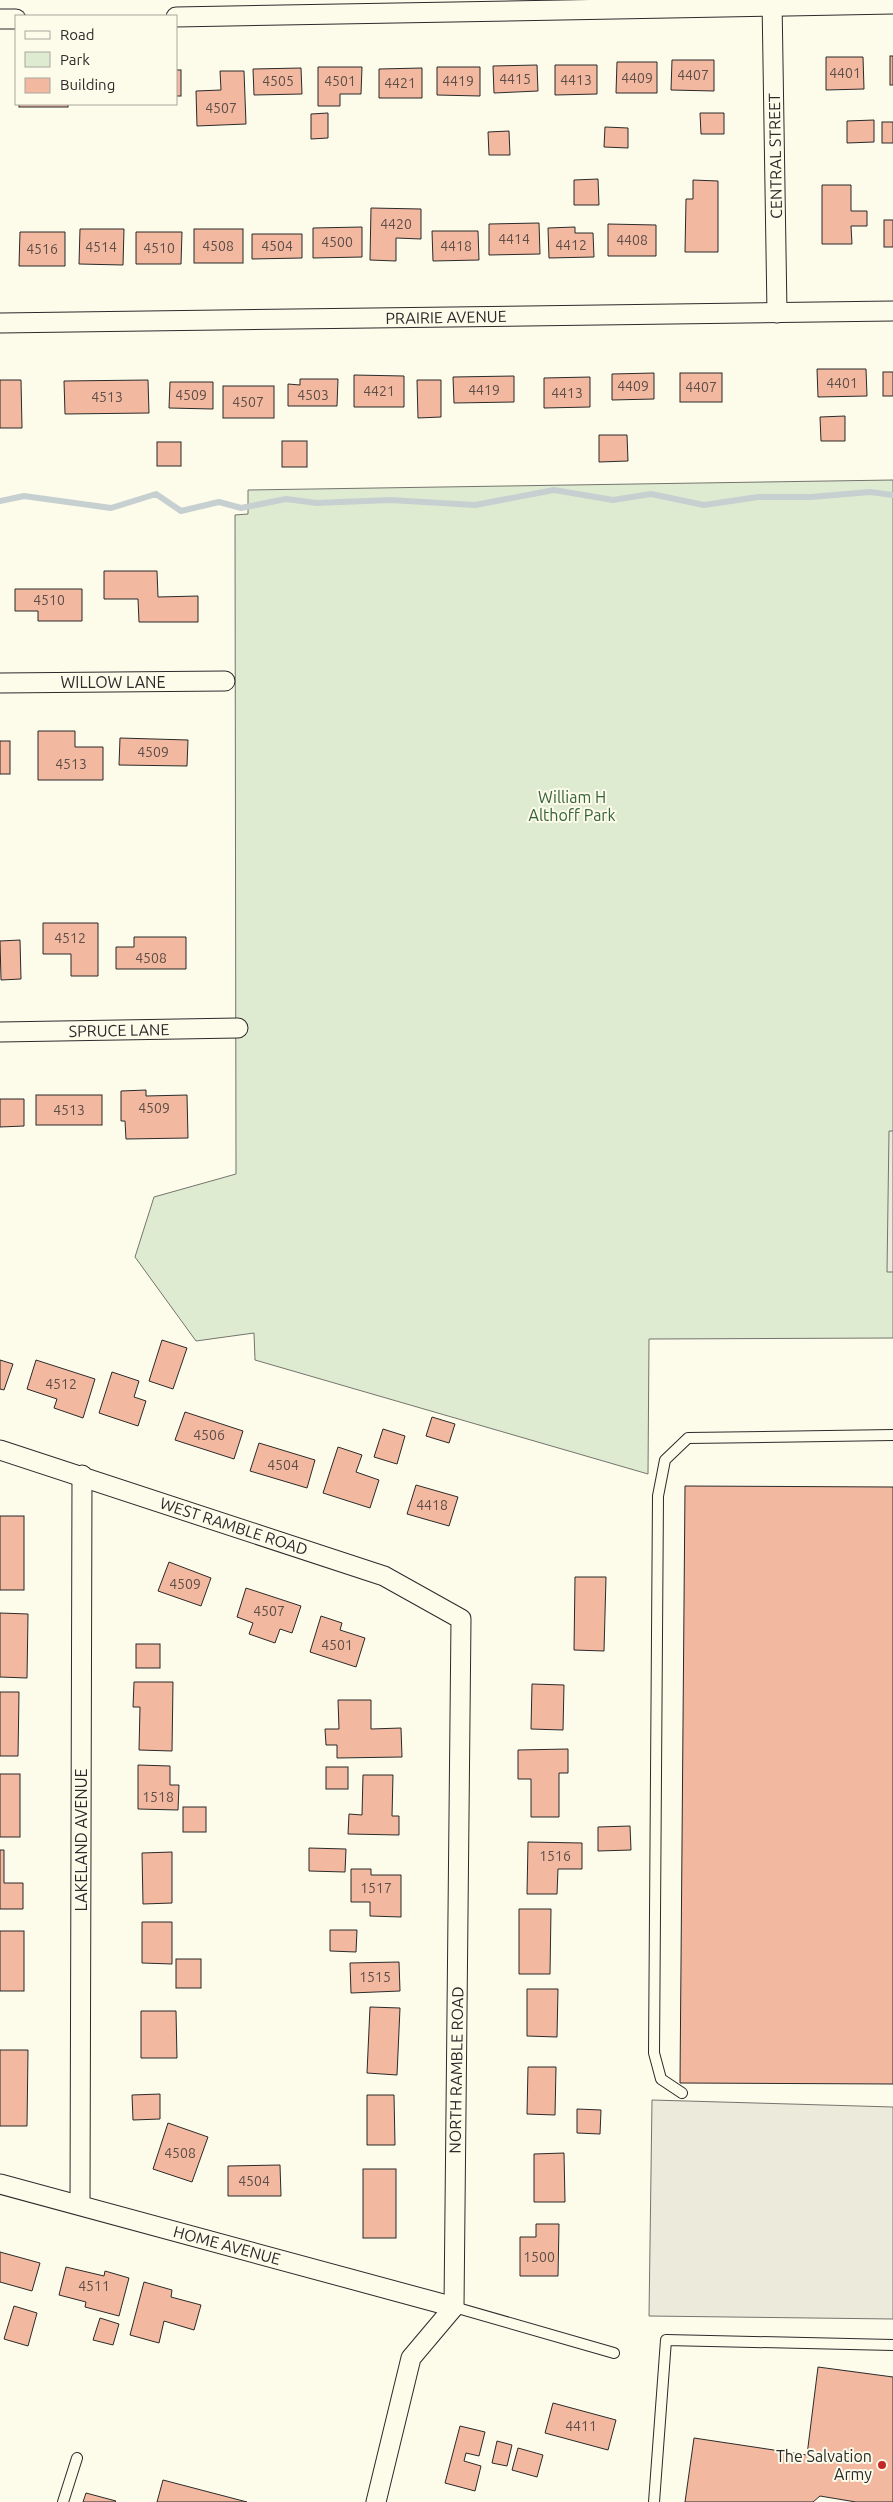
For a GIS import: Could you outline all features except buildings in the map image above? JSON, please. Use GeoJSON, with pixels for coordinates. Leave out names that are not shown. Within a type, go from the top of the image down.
{"type":"FeatureCollection","features":[{"type":"Feature","properties":{"kind":"street"},"geometry":{"type":"LineString","coordinates":[[178,17],[772,4],[893,4]]}},
{"type":"Feature","properties":{"kind":"street","name":"CENTRAL STREET"},"geometry":{"type":"LineString","coordinates":[[772,4],[778,312]]}},
{"type":"Feature","properties":{"kind":"street"},"geometry":{"type":"LineString","coordinates":[[0,19],[15,19]]}},
{"type":"Feature","properties":{"kind":"street","name":"PRAIRIE AVENUE"},"geometry":{"type":"LineString","coordinates":[[0,323],[893,311]]}},
{"type":"Feature","properties":{"kind":"street","name":"WILLOW LANE"},"geometry":{"type":"LineString","coordinates":[[0,683],[225,682]]}},
{"type":"Feature","properties":{"kind":"street","name":"SPRUCE LANE"},"geometry":{"type":"LineString","coordinates":[[0,1032],[238,1028]]}},
{"type":"Feature","properties":{"kind":"street","name":"WEST RAMBLE ROAD"},"geometry":{"type":"LineString","coordinates":[[0,1450],[82,1475],[384,1576],[461,1619]]}},
{"type":"Feature","properties":{"kind":"street","name":"LAKELAND AVENUE"},"geometry":{"type":"LineString","coordinates":[[80,2204],[82,1475]]}},
{"type":"Feature","properties":{"kind":"street","name":"NORTH RAMBLE ROAD"},"geometry":{"type":"LineString","coordinates":[[454,2308],[461,1619]]}},
{"type":"Feature","properties":{"kind":"street","name":"HOME AVENUE"},"geometry":{"type":"LineString","coordinates":[[0,2184],[80,2204],[454,2308]]}},
{"type":"Feature","properties":{"kind":"street"},"geometry":{"type":"LineString","coordinates":[[376,2502],[411,2358],[454,2308]]}},
{"type":"Feature","properties":{"kind":"lane"},"geometry":{"type":"LineString","coordinates":[[682,2093],[661,2079],[654,2054],[658,1496],[665,1460],[688,1438],[893,1435]]}},
{"type":"Feature","properties":{"kind":"lane"},"geometry":{"type":"LineString","coordinates":[[454,2308],[614,2353]]}},
{"type":"Feature","properties":{"kind":"lane"},"geometry":{"type":"LineString","coordinates":[[654,2502],[666,2340],[893,2345]]}},
{"type":"Feature","properties":{"kind":"lane"},"geometry":{"type":"LineString","coordinates":[[63,2502],[77,2458]]}},
{"type":"Feature","properties":{"kind":"green space","name":"William H Althoff Park"},"geometry":{"type":"Polygon","coordinates":[[[893,480],[893,1338],[649,1339],[648,1474],[255,1360],[254,1333],[196,1341],[135,1257],[154,1197],[236,1174],[235,515],[248,514],[248,490],[893,480]]]}},
{"type":"Feature","properties":{"kind":"shaded area"},"geometry":{"type":"Polygon","coordinates":[[[889,1131],[893,1131],[893,1272],[887,1272],[889,1131]]]}},
{"type":"Feature","properties":{"kind":"shaded area"},"geometry":{"type":"Polygon","coordinates":[[[652,2100],[893,2107],[893,2319],[649,2316],[652,2100]]]}},
{"type":"Feature","properties":{"kind":"waterway"},"geometry":{"type":"LineString","coordinates":[[0,501],[24,496],[111,508],[156,494],[181,511],[219,502],[241,508],[286,499],[317,503],[390,500],[475,505],[554,490],[613,500],[651,494],[704,505],[758,497],[811,497],[870,492],[893,495]]}},
{"type":"Feature","properties":{"kind":"place","name":"The Salvation Army"},"geometry":{"type":"Point","coordinates":[882,2465]}}]}
